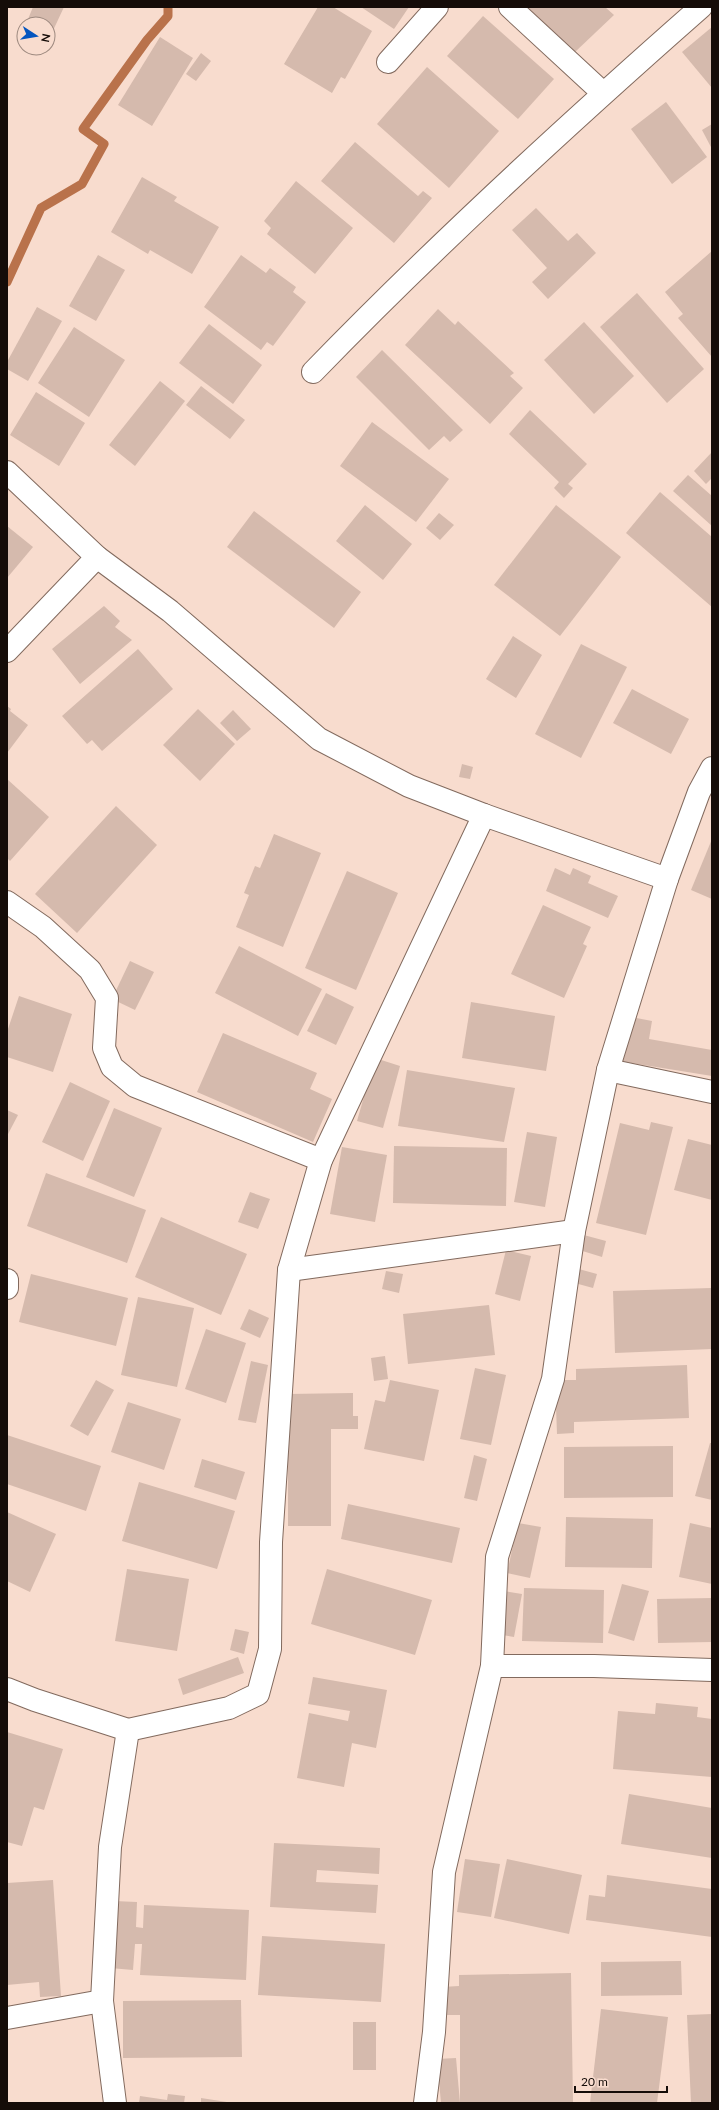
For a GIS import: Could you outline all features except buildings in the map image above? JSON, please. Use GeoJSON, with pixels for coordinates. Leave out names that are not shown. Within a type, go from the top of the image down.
{"type":"FeatureCollection","features":[{"type":"Feature","properties":{"kind":"street"},"geometry":{"type":"LineString","coordinates":[[388,62],[437,7]]}},
{"type":"Feature","properties":{"kind":"street"},"geometry":{"type":"LineString","coordinates":[[510,7],[603,93]]}},
{"type":"Feature","properties":{"kind":"street"},"geometry":{"type":"LineString","coordinates":[[313,372],[385,297],[603,93],[701,7]]}},
{"type":"Feature","properties":{"kind":"street"},"geometry":{"type":"LineString","coordinates":[[7,472],[97,557],[170,611],[319,738],[409,786],[484,815],[667,879]]}},
{"type":"Feature","properties":{"kind":"street"},"geometry":{"type":"LineString","coordinates":[[7,651],[97,557]]}},
{"type":"Feature","properties":{"kind":"street"},"geometry":{"type":"LineString","coordinates":[[425,2103],[434,2032],[444,1872],[492,1666],[497,1557],[553,1379],[574,1231],[608,1070],[667,879],[699,792],[712,768]]}},
{"type":"Feature","properties":{"kind":"street"},"geometry":{"type":"LineString","coordinates":[[7,1689],[35,1700],[128,1730],[229,1708],[258,1694],[270,1649],[271,1542],[289,1270],[320,1160],[484,815]]}},
{"type":"Feature","properties":{"kind":"street"},"geometry":{"type":"LineString","coordinates":[[7,902],[43,927],[90,970],[107,998],[104,1048],[112,1067],[118,1072],[135,1086],[320,1160]]}},
{"type":"Feature","properties":{"kind":"street"},"geometry":{"type":"LineString","coordinates":[[608,1070],[712,1092]]}},
{"type":"Feature","properties":{"kind":"street"},"geometry":{"type":"LineString","coordinates":[[289,1270],[574,1231]]}},
{"type":"Feature","properties":{"kind":"street"},"geometry":{"type":"LineString","coordinates":[[7,1280],[7,1288]]}},
{"type":"Feature","properties":{"kind":"street"},"geometry":{"type":"LineString","coordinates":[[492,1666],[594,1666],[712,1670]]}},
{"type":"Feature","properties":{"kind":"street"},"geometry":{"type":"LineString","coordinates":[[115,2103],[102,2001],[110,1847],[128,1730]]}},
{"type":"Feature","properties":{"kind":"street"},"geometry":{"type":"LineString","coordinates":[[7,2018],[102,2001]]}},
{"type":"Feature","properties":{"kind":"waterway"},"geometry":{"type":"LineString","coordinates":[[7,282],[41,208],[82,184],[104,144],[83,129],[147,40],[168,16],[168,7]]}}]}
